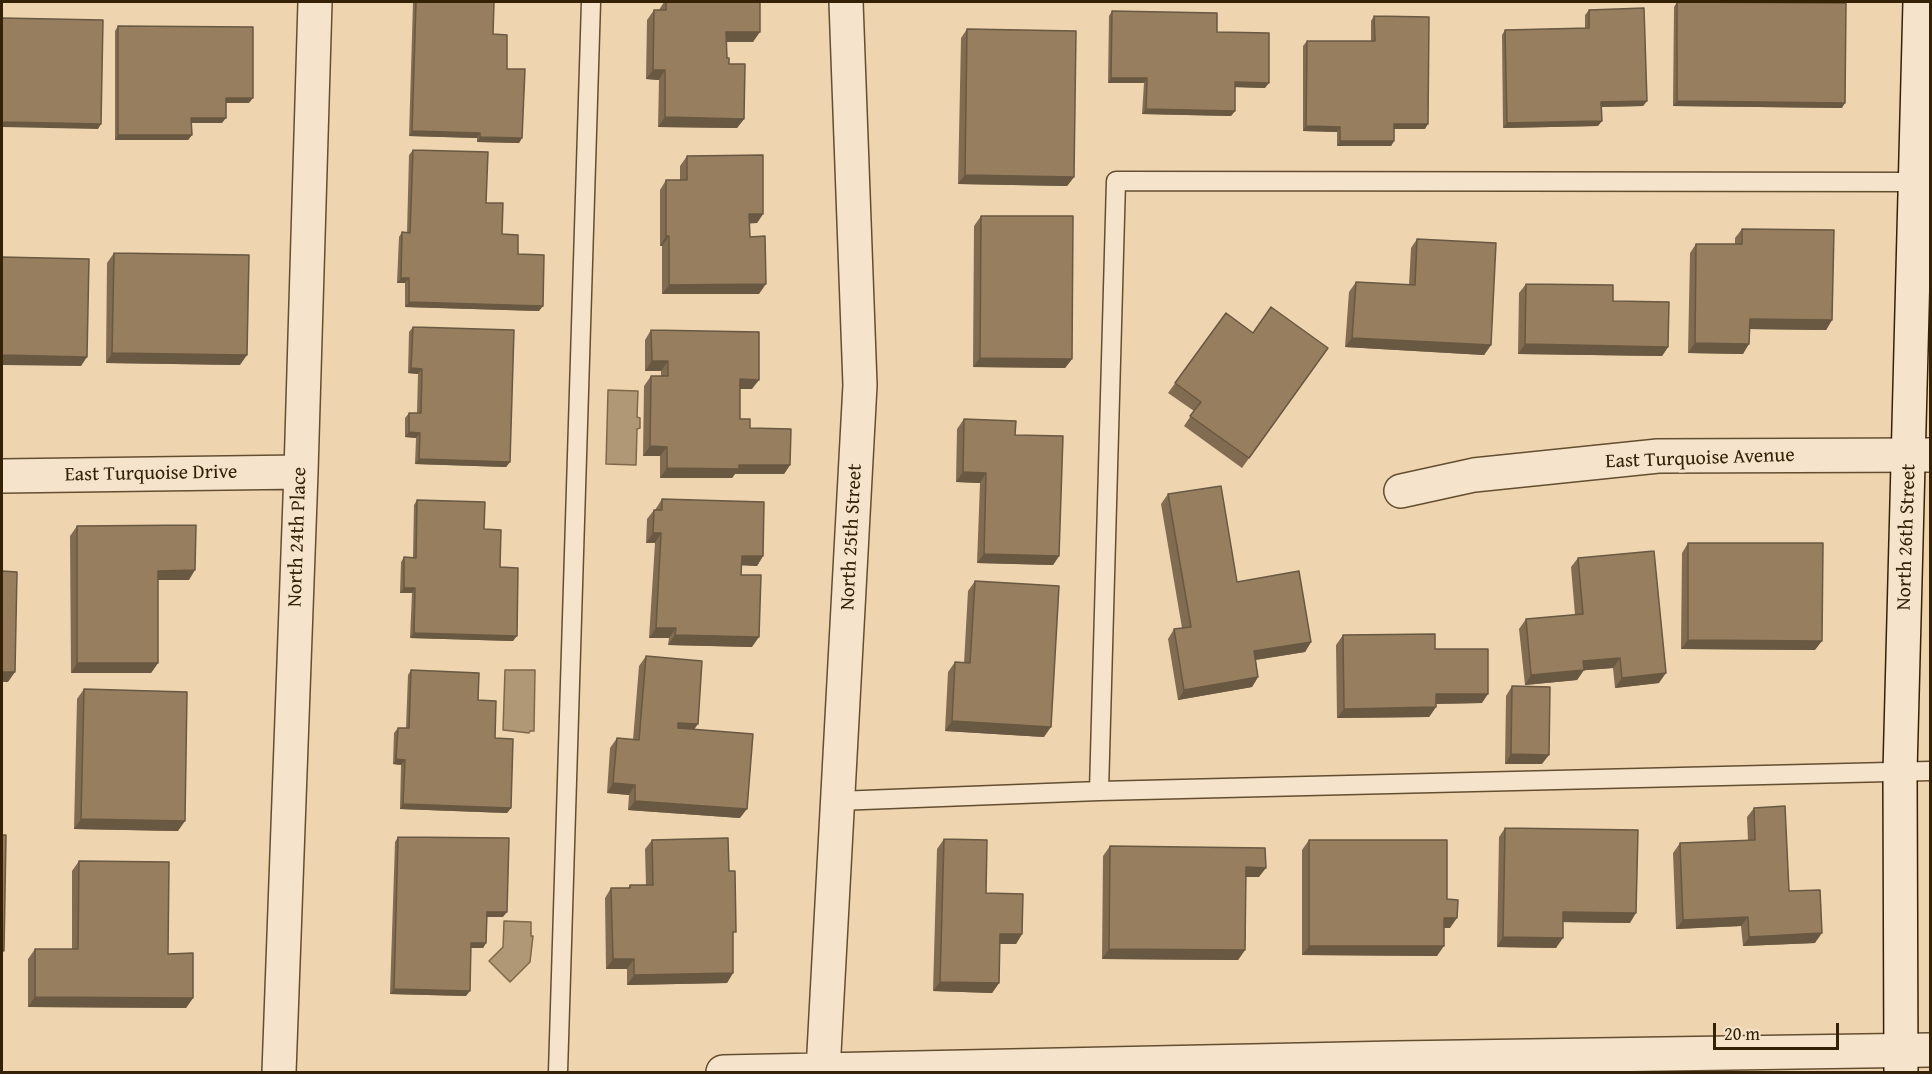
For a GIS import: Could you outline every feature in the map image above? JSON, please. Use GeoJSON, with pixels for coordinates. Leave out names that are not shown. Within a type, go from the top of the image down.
{"type":"FeatureCollection","features":[{"type":"Feature","properties":{"kind":"street","name":"North 24th Place"},"geometry":{"type":"LineString","coordinates":[[279,1072],[301,472],[315,2]]}},
{"type":"Feature","properties":{"kind":"street","name":"North 25th Street"},"geometry":{"type":"LineString","coordinates":[[823,1071],[860,386],[846,2]]}},
{"type":"Feature","properties":{"kind":"street","name":"North 26th Street"},"geometry":{"type":"LineString","coordinates":[[1911,1057],[1923,182],[1920,2]]}},
{"type":"Feature","properties":{"kind":"street","name":"East Turquoise Avenue"},"geometry":{"type":"LineString","coordinates":[[1401,491],[1474,475],[1658,456],[1920,455]]}},
{"type":"Feature","properties":{"kind":"street","name":"East Turquoise Drive"},"geometry":{"type":"LineString","coordinates":[[2,476],[301,472]]}},
{"type":"Feature","properties":{"kind":"street"},"geometry":{"type":"LineString","coordinates":[[723,1072],[1911,1057]]}},
{"type":"Feature","properties":{"kind":"lane"},"geometry":{"type":"LineString","coordinates":[[558,1072],[591,2]]}},
{"type":"Feature","properties":{"kind":"lane"},"geometry":{"type":"LineString","coordinates":[[1099,791],[1116,181],[1923,182]]}},
{"type":"Feature","properties":{"kind":"lane"},"geometry":{"type":"LineString","coordinates":[[837,801],[1099,791],[1916,772]]}},
{"type":"Feature","properties":{"kind":"shaded area"},"geometry":{"type":"Polygon","coordinates":[[[608,390],[638,391],[637,417],[640,418],[640,428],[637,429],[636,465],[606,464],[608,390]]]}},
{"type":"Feature","properties":{"kind":"shaded area"},"geometry":{"type":"Polygon","coordinates":[[[505,670],[535,670],[534,731],[529,733],[503,730],[505,670]]]}},
{"type":"Feature","properties":{"kind":"shaded area"},"geometry":{"type":"Polygon","coordinates":[[[504,921],[531,922],[531,936],[533,936],[530,962],[510,982],[489,961],[503,947],[504,921]]]}},
{"type":"Feature","properties":{"kind":"building"},"geometry":{"type":"Polygon","coordinates":[[[416,2],[494,2],[493,34],[507,35],[507,69],[525,69],[522,138],[480,137],[480,133],[412,131],[416,2]]]}},
{"type":"Feature","properties":{"kind":"building"},"geometry":{"type":"Polygon","coordinates":[[[666,2],[760,2],[760,32],[726,32],[729,64],[745,64],[744,119],[665,117],[665,70],[653,70],[654,10],[666,10],[666,2]]]}},
{"type":"Feature","properties":{"kind":"building"},"geometry":{"type":"Polygon","coordinates":[[[1677,2],[1846,3],[1845,103],[1677,101],[1677,2]]]}},
{"type":"Feature","properties":{"kind":"building"},"geometry":{"type":"Polygon","coordinates":[[[1644,8],[1647,101],[1601,102],[1602,121],[1507,123],[1505,30],[1589,28],[1589,10],[1644,8]]]}},
{"type":"Feature","properties":{"kind":"building"},"geometry":{"type":"Polygon","coordinates":[[[1112,11],[1217,13],[1217,32],[1269,33],[1269,83],[1235,82],[1235,111],[1146,109],[1147,78],[1111,78],[1112,11]]]}},
{"type":"Feature","properties":{"kind":"building"},"geometry":{"type":"Polygon","coordinates":[[[1374,16],[1429,17],[1428,124],[1394,124],[1394,141],[1340,141],[1340,127],[1306,126],[1307,41],[1375,41],[1374,16]]]}},
{"type":"Feature","properties":{"kind":"building"},"geometry":{"type":"Polygon","coordinates":[[[2,18],[103,20],[101,124],[2,122],[2,18]]]}},
{"type":"Feature","properties":{"kind":"building"},"geometry":{"type":"Polygon","coordinates":[[[118,26],[253,27],[253,98],[226,98],[226,118],[191,118],[192,135],[118,135],[118,26]]]}},
{"type":"Feature","properties":{"kind":"building"},"geometry":{"type":"Polygon","coordinates":[[[967,29],[1076,31],[1074,177],[965,175],[967,29]]]}},
{"type":"Feature","properties":{"kind":"building"},"geometry":{"type":"Polygon","coordinates":[[[413,150],[488,152],[486,203],[503,203],[502,234],[518,235],[518,254],[544,255],[543,306],[409,302],[409,278],[401,278],[402,232],[410,233],[413,150]]]}},
{"type":"Feature","properties":{"kind":"building"},"geometry":{"type":"Polygon","coordinates":[[[763,155],[763,214],[749,214],[750,237],[765,236],[766,284],[669,285],[666,180],[687,180],[687,156],[763,155]]]}},
{"type":"Feature","properties":{"kind":"building"},"geometry":{"type":"Polygon","coordinates":[[[981,216],[1073,216],[1072,359],[980,358],[981,216]]]}},
{"type":"Feature","properties":{"kind":"building"},"geometry":{"type":"Polygon","coordinates":[[[1742,229],[1834,230],[1832,320],[1750,319],[1749,344],[1695,343],[1696,244],[1742,244],[1742,229]]]}},
{"type":"Feature","properties":{"kind":"building"},"geometry":{"type":"Polygon","coordinates":[[[1417,239],[1496,243],[1491,345],[1352,338],[1356,282],[1415,285],[1417,239]]]}},
{"type":"Feature","properties":{"kind":"building"},"geometry":{"type":"Polygon","coordinates":[[[114,253],[249,255],[247,355],[112,353],[114,253]]]}},
{"type":"Feature","properties":{"kind":"building"},"geometry":{"type":"Polygon","coordinates":[[[2,257],[89,259],[87,357],[2,355],[2,257]]]}},
{"type":"Feature","properties":{"kind":"building"},"geometry":{"type":"Polygon","coordinates":[[[1526,284],[1613,285],[1613,301],[1669,302],[1668,347],[1525,344],[1526,284]]]}},
{"type":"Feature","properties":{"kind":"building"},"geometry":{"type":"Polygon","coordinates":[[[1271,307],[1328,348],[1249,458],[1190,416],[1201,402],[1175,383],[1226,313],[1253,333],[1271,307]]]}},
{"type":"Feature","properties":{"kind":"building"},"geometry":{"type":"Polygon","coordinates":[[[413,327],[514,330],[510,462],[419,459],[420,433],[409,432],[409,413],[421,413],[422,369],[411,368],[413,327]]]}},
{"type":"Feature","properties":{"kind":"building"},"geometry":{"type":"Polygon","coordinates":[[[651,330],[759,332],[759,380],[740,379],[740,419],[750,419],[750,428],[791,429],[790,465],[739,465],[739,469],[667,468],[667,447],[650,446],[651,376],[668,376],[668,361],[652,361],[651,330]]]}},
{"type":"Feature","properties":{"kind":"building"},"geometry":{"type":"Polygon","coordinates":[[[964,419],[1016,421],[1015,435],[1063,436],[1059,556],[984,554],[986,473],[963,472],[964,419]]]}},
{"type":"Feature","properties":{"kind":"building"},"geometry":{"type":"Polygon","coordinates":[[[1221,486],[1237,582],[1299,571],[1311,642],[1254,651],[1258,677],[1184,690],[1174,629],[1191,627],[1168,494],[1221,486]]]}},
{"type":"Feature","properties":{"kind":"building"},"geometry":{"type":"Polygon","coordinates":[[[662,499],[764,502],[763,556],[742,556],[741,575],[761,575],[759,637],[675,635],[676,628],[656,628],[661,533],[653,533],[654,510],[662,510],[662,499]]]}},
{"type":"Feature","properties":{"kind":"building"},"geometry":{"type":"Polygon","coordinates":[[[417,500],[485,502],[484,529],[501,530],[500,567],[518,568],[517,636],[414,633],[415,588],[404,588],[404,557],[416,558],[417,500]]]}},
{"type":"Feature","properties":{"kind":"building"},"geometry":{"type":"Polygon","coordinates":[[[196,525],[195,570],[158,571],[158,663],[77,663],[77,526],[196,525]]]}},
{"type":"Feature","properties":{"kind":"building"},"geometry":{"type":"Polygon","coordinates":[[[1688,543],[1823,543],[1822,641],[1688,640],[1688,543]]]}},
{"type":"Feature","properties":{"kind":"building"},"geometry":{"type":"Polygon","coordinates":[[[1654,551],[1666,673],[1622,678],[1620,658],[1583,661],[1584,670],[1531,675],[1526,619],[1583,614],[1578,558],[1654,551]]]}},
{"type":"Feature","properties":{"kind":"building"},"geometry":{"type":"Polygon","coordinates":[[[2,571],[17,572],[15,672],[2,672],[2,571]]]}},
{"type":"Feature","properties":{"kind":"building"},"geometry":{"type":"Polygon","coordinates":[[[975,581],[1059,586],[1051,727],[952,721],[955,662],[970,663],[975,581]]]}},
{"type":"Feature","properties":{"kind":"building"},"geometry":{"type":"Polygon","coordinates":[[[1435,634],[1435,649],[1488,649],[1488,694],[1436,694],[1436,707],[1344,709],[1343,635],[1435,634]]]}},
{"type":"Feature","properties":{"kind":"building"},"geometry":{"type":"Polygon","coordinates":[[[646,656],[702,661],[698,724],[678,723],[678,728],[753,734],[747,809],[635,801],[635,785],[613,783],[617,738],[639,740],[646,656]]]}},
{"type":"Feature","properties":{"kind":"building"},"geometry":{"type":"Polygon","coordinates":[[[411,670],[479,673],[478,700],[496,701],[495,738],[513,739],[511,808],[403,804],[405,760],[396,759],[398,728],[409,728],[411,670]]]}},
{"type":"Feature","properties":{"kind":"building"},"geometry":{"type":"Polygon","coordinates":[[[1512,686],[1550,687],[1549,755],[1511,754],[1512,686]]]}},
{"type":"Feature","properties":{"kind":"building"},"geometry":{"type":"Polygon","coordinates":[[[84,689],[187,692],[185,821],[81,819],[84,689]]]}},
{"type":"Feature","properties":{"kind":"building"},"geometry":{"type":"Polygon","coordinates":[[[1785,806],[1789,891],[1820,890],[1822,933],[1749,937],[1748,917],[1683,920],[1680,843],[1755,840],[1754,808],[1785,806]]]}},
{"type":"Feature","properties":{"kind":"building"},"geometry":{"type":"Polygon","coordinates":[[[1505,828],[1638,830],[1636,913],[1563,912],[1563,938],[1503,937],[1505,828]]]}},
{"type":"Feature","properties":{"kind":"building"},"geometry":{"type":"Polygon","coordinates":[[[2,835],[6,835],[4,951],[2,951],[2,835]]]}},
{"type":"Feature","properties":{"kind":"building"},"geometry":{"type":"Polygon","coordinates":[[[398,837],[509,838],[507,912],[487,912],[486,943],[471,943],[470,991],[394,989],[398,837]]]}},
{"type":"Feature","properties":{"kind":"building"},"geometry":{"type":"Polygon","coordinates":[[[728,838],[729,871],[735,871],[736,932],[733,932],[733,973],[634,975],[634,959],[613,959],[611,888],[653,885],[652,840],[728,838]]]}},
{"type":"Feature","properties":{"kind":"building"},"geometry":{"type":"Polygon","coordinates":[[[944,839],[987,840],[986,893],[1023,894],[1022,934],[1000,934],[999,983],[940,982],[944,839]]]}},
{"type":"Feature","properties":{"kind":"building"},"geometry":{"type":"Polygon","coordinates":[[[1309,840],[1447,840],[1447,899],[1458,900],[1457,918],[1444,918],[1444,946],[1309,946],[1309,840]]]}},
{"type":"Feature","properties":{"kind":"building"},"geometry":{"type":"Polygon","coordinates":[[[1110,846],[1265,848],[1266,868],[1246,867],[1245,950],[1109,949],[1110,846]]]}},
{"type":"Feature","properties":{"kind":"building"},"geometry":{"type":"Polygon","coordinates":[[[79,861],[169,862],[168,954],[193,953],[193,998],[35,997],[35,949],[78,949],[79,861]]]}}]}
